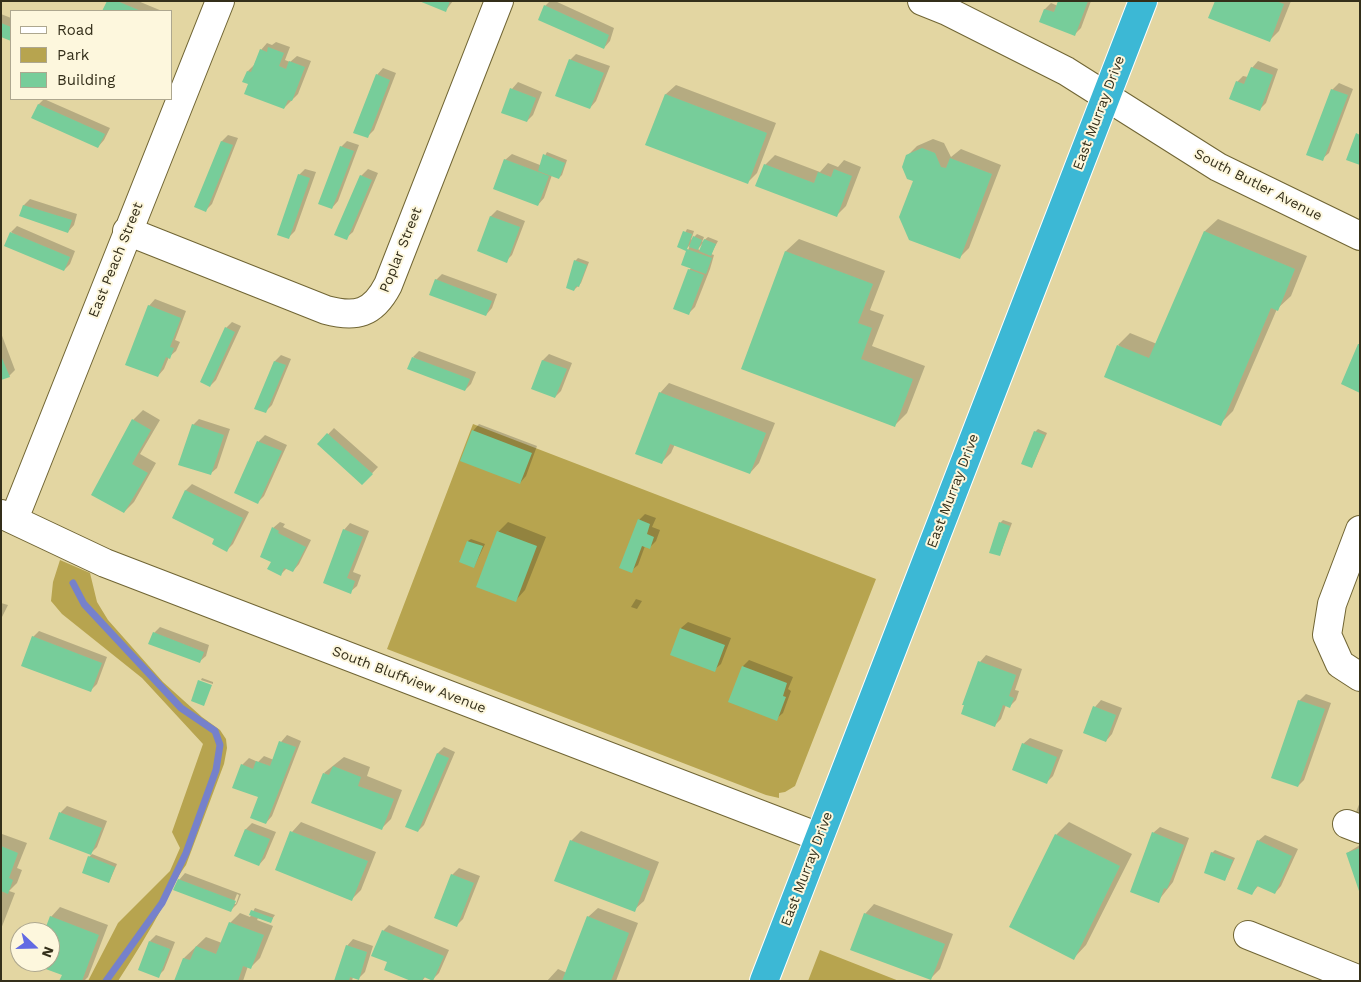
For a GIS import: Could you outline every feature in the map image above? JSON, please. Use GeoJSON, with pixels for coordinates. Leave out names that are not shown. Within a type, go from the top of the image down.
{"type":"FeatureCollection","features":[{"type":"Feature","properties":{"kind":"highway","name":"East Murray Drive"},"geometry":{"type":"LineString","coordinates":[[764,981],[1142,1]]}},
{"type":"Feature","properties":{"kind":"street","name":"East Peach Street"},"geometry":{"type":"LineString","coordinates":[[7,517],[127,231],[220,1]]}},
{"type":"Feature","properties":{"kind":"street","name":"Poplar Street"},"geometry":{"type":"LineString","coordinates":[[127,231],[326,310],[349,314],[364,312],[382,297],[388,285],[499,1]]}},
{"type":"Feature","properties":{"kind":"street","name":"South Butler Avenue"},"geometry":{"type":"LineString","coordinates":[[922,1],[947,11],[1066,70],[1144,122],[1218,167],[1360,236]]}},
{"type":"Feature","properties":{"kind":"street","name":"South Bluffview Avenue"},"geometry":{"type":"LineString","coordinates":[[7,517],[105,563],[819,837]]}},
{"type":"Feature","properties":{"kind":"street"},"geometry":{"type":"LineString","coordinates":[[1360,530],[1332,604],[1327,635],[1340,664],[1360,677]]}},
{"type":"Feature","properties":{"kind":"street"},"geometry":{"type":"LineString","coordinates":[[1248,935],[1360,980]]}},
{"type":"Feature","properties":{"kind":"green space"},"geometry":{"type":"Polygon","coordinates":[[[473,424],[876,579],[795,786],[779,793],[779,798],[766,795],[387,649],[473,424]]]}},
{"type":"Feature","properties":{"kind":"green space"},"geometry":{"type":"Polygon","coordinates":[[[60,560],[90,573],[97,602],[108,620],[163,682],[202,717],[220,730],[226,739],[227,748],[224,764],[186,865],[147,935],[118,981],[88,981],[118,923],[170,871],[180,848],[172,832],[203,744],[142,678],[62,614],[51,601],[53,582],[60,560]]]}},
{"type":"Feature","properties":{"kind":"green space"},"geometry":{"type":"Polygon","coordinates":[[[820,950],[899,981],[808,981],[820,950]]]}},
{"type":"Feature","properties":{"kind":"building"},"geometry":{"type":"Polygon","coordinates":[[[107,1],[117,1],[139,10],[102,10],[107,1]]]}},
{"type":"Feature","properties":{"kind":"building"},"geometry":{"type":"Polygon","coordinates":[[[419,1],[450,1],[446,12],[419,1]]]}},
{"type":"Feature","properties":{"kind":"building"},"geometry":{"type":"Polygon","coordinates":[[[1058,1],[1088,1],[1075,36],[1039,22],[1044,9],[1054,12],[1058,1]]]}},
{"type":"Feature","properties":{"kind":"building"},"geometry":{"type":"Polygon","coordinates":[[[1215,1],[1276,1],[1284,4],[1270,42],[1208,18],[1215,1]]]}},
{"type":"Feature","properties":{"kind":"building"},"geometry":{"type":"Polygon","coordinates":[[[544,5],[609,35],[604,49],[538,20],[544,5]]]}},
{"type":"Feature","properties":{"kind":"building"},"geometry":{"type":"Polygon","coordinates":[[[1,23],[10,27],[10,41],[1,37],[1,23]]]}},
{"type":"Feature","properties":{"kind":"building"},"geometry":{"type":"Polygon","coordinates":[[[268,47],[284,53],[279,66],[286,69],[289,61],[305,67],[292,101],[288,100],[284,109],[244,94],[248,84],[242,82],[247,71],[251,72],[260,49],[267,52],[268,47]]]}},
{"type":"Feature","properties":{"kind":"building"},"geometry":{"type":"Polygon","coordinates":[[[569,59],[604,73],[590,109],[555,96],[569,59]]]}},
{"type":"Feature","properties":{"kind":"building"},"geometry":{"type":"Polygon","coordinates":[[[1251,67],[1273,75],[1260,111],[1229,99],[1236,81],[1244,84],[1251,67]]]}},
{"type":"Feature","properties":{"kind":"building"},"geometry":{"type":"Polygon","coordinates":[[[376,74],[390,80],[368,138],[353,133],[376,74]]]}},
{"type":"Feature","properties":{"kind":"building"},"geometry":{"type":"Polygon","coordinates":[[[510,88],[536,98],[527,122],[501,113],[510,88]]]}},
{"type":"Feature","properties":{"kind":"building"},"geometry":{"type":"Polygon","coordinates":[[[1331,89],[1348,95],[1323,161],[1306,155],[1331,89]]]}},
{"type":"Feature","properties":{"kind":"building"},"geometry":{"type":"Polygon","coordinates":[[[665,94],[767,133],[748,184],[645,145],[665,94]]]}},
{"type":"Feature","properties":{"kind":"building"},"geometry":{"type":"Polygon","coordinates":[[[38,104],[105,134],[98,148],[31,118],[38,104]]]}},
{"type":"Feature","properties":{"kind":"building"},"geometry":{"type":"Polygon","coordinates":[[[1356,133],[1360,135],[1360,165],[1346,160],[1356,133]]]}},
{"type":"Feature","properties":{"kind":"building"},"geometry":{"type":"Polygon","coordinates":[[[221,141],[233,145],[206,212],[194,207],[221,141]]]}},
{"type":"Feature","properties":{"kind":"building"},"geometry":{"type":"Polygon","coordinates":[[[340,146],[354,151],[332,209],[318,204],[340,146]]]}},
{"type":"Feature","properties":{"kind":"building"},"geometry":{"type":"Polygon","coordinates":[[[922,148],[935,153],[941,167],[946,168],[950,158],[992,174],[960,259],[909,240],[899,217],[913,181],[907,179],[902,167],[906,155],[922,148]]]}},
{"type":"Feature","properties":{"kind":"building"},"geometry":{"type":"Polygon","coordinates":[[[543,154],[565,163],[559,179],[538,171],[543,154]]]}},
{"type":"Feature","properties":{"kind":"building"},"geometry":{"type":"Polygon","coordinates":[[[504,159],[549,176],[538,206],[493,189],[504,159]]]}},
{"type":"Feature","properties":{"kind":"building"},"geometry":{"type":"Polygon","coordinates":[[[764,164],[814,183],[818,172],[831,177],[834,169],[852,176],[837,217],[755,186],[764,164]]]}},
{"type":"Feature","properties":{"kind":"building"},"geometry":{"type":"Polygon","coordinates":[[[298,174],[310,178],[289,239],[277,235],[298,174]]]}},
{"type":"Feature","properties":{"kind":"building"},"geometry":{"type":"Polygon","coordinates":[[[360,175],[372,180],[347,240],[334,235],[360,175]]]}},
{"type":"Feature","properties":{"kind":"building"},"geometry":{"type":"Polygon","coordinates":[[[23,205],[72,220],[68,233],[19,216],[23,205]]]}},
{"type":"Feature","properties":{"kind":"building"},"geometry":{"type":"Polygon","coordinates":[[[490,216],[520,227],[507,263],[477,251],[490,216]]]}},
{"type":"Feature","properties":{"kind":"building"},"geometry":{"type":"Polygon","coordinates":[[[683,231],[692,234],[687,249],[712,258],[706,274],[681,265],[686,251],[677,247],[683,231]]]}},
{"type":"Feature","properties":{"kind":"building"},"geometry":{"type":"Polygon","coordinates":[[[1204,231],[1295,269],[1278,311],[1271,308],[1221,426],[1104,377],[1117,345],[1149,358],[1204,231]]]}},
{"type":"Feature","properties":{"kind":"building"},"geometry":{"type":"Polygon","coordinates":[[[10,232],[70,257],[64,271],[4,246],[10,232]]]}},
{"type":"Feature","properties":{"kind":"building"},"geometry":{"type":"Polygon","coordinates":[[[693,236],[702,240],[698,250],[689,247],[693,236]]]}},
{"type":"Feature","properties":{"kind":"building"},"geometry":{"type":"Polygon","coordinates":[[[704,239],[716,244],[711,256],[699,251],[704,239]]]}},
{"type":"Feature","properties":{"kind":"building"},"geometry":{"type":"Polygon","coordinates":[[[785,251],[873,284],[858,323],[872,328],[861,359],[913,379],[895,427],[741,369],[785,251]]]}},
{"type":"Feature","properties":{"kind":"building"},"geometry":{"type":"Polygon","coordinates":[[[574,260],[587,265],[579,287],[576,286],[574,291],[566,288],[574,260]]]}},
{"type":"Feature","properties":{"kind":"building"},"geometry":{"type":"Polygon","coordinates":[[[688,269],[704,275],[689,315],[673,309],[688,269]]]}},
{"type":"Feature","properties":{"kind":"building"},"geometry":{"type":"Polygon","coordinates":[[[435,279],[492,301],[486,316],[429,295],[435,279]]]}},
{"type":"Feature","properties":{"kind":"building"},"geometry":{"type":"Polygon","coordinates":[[[148,305],[181,318],[170,347],[174,348],[170,359],[166,357],[158,377],[125,365],[148,305]]]}},
{"type":"Feature","properties":{"kind":"building"},"geometry":{"type":"Polygon","coordinates":[[[225,327],[235,332],[210,387],[200,382],[225,327]]]}},
{"type":"Feature","properties":{"kind":"building"},"geometry":{"type":"Polygon","coordinates":[[[1358,344],[1360,344],[1360,393],[1341,384],[1358,344]]]}},
{"type":"Feature","properties":{"kind":"building"},"geometry":{"type":"Polygon","coordinates":[[[1,356],[10,377],[1,380],[1,356]]]}},
{"type":"Feature","properties":{"kind":"building"},"geometry":{"type":"Polygon","coordinates":[[[412,357],[470,379],[465,391],[407,369],[412,357]]]}},
{"type":"Feature","properties":{"kind":"building"},"geometry":{"type":"Polygon","coordinates":[[[542,360],[567,369],[555,398],[531,389],[542,360]]]}},
{"type":"Feature","properties":{"kind":"building"},"geometry":{"type":"Polygon","coordinates":[[[274,361],[286,365],[266,413],[254,409],[274,361]]]}},
{"type":"Feature","properties":{"kind":"building"},"geometry":{"type":"Polygon","coordinates":[[[659,392],[766,433],[750,474],[670,444],[662,464],[635,454],[659,392]]]}},
{"type":"Feature","properties":{"kind":"building"},"geometry":{"type":"Polygon","coordinates":[[[132,419],[151,430],[132,464],[148,473],[124,513],[91,495],[132,419]]]}},
{"type":"Feature","properties":{"kind":"building"},"geometry":{"type":"Polygon","coordinates":[[[192,424],[224,435],[211,475],[178,465],[192,424]]]}},
{"type":"Feature","properties":{"kind":"building"},"geometry":{"type":"Polygon","coordinates":[[[472,430],[532,453],[520,484],[460,461],[472,430]]]}},
{"type":"Feature","properties":{"kind":"building"},"geometry":{"type":"Polygon","coordinates":[[[1034,431],[1045,435],[1032,468],[1021,464],[1034,431]]]}},
{"type":"Feature","properties":{"kind":"building"},"geometry":{"type":"Polygon","coordinates":[[[327,433],[373,474],[362,485],[317,444],[327,433]]]}},
{"type":"Feature","properties":{"kind":"building"},"geometry":{"type":"Polygon","coordinates":[[[257,441],[282,451],[258,504],[234,493],[257,441]]]}},
{"type":"Feature","properties":{"kind":"building"},"geometry":{"type":"Polygon","coordinates":[[[185,490],[243,518],[227,552],[212,544],[214,539],[172,518],[185,490]]]}},
{"type":"Feature","properties":{"kind":"building"},"geometry":{"type":"Polygon","coordinates":[[[638,519],[650,524],[647,534],[654,537],[650,549],[642,546],[632,573],[619,568],[638,519]]]}},
{"type":"Feature","properties":{"kind":"building"},"geometry":{"type":"Polygon","coordinates":[[[999,522],[1010,526],[1000,556],[989,553],[999,522]]]}},
{"type":"Feature","properties":{"kind":"building"},"geometry":{"type":"Polygon","coordinates":[[[272,527],[279,531],[278,533],[306,547],[293,572],[284,568],[281,576],[267,569],[271,562],[260,557],[272,527]]]}},
{"type":"Feature","properties":{"kind":"building"},"geometry":{"type":"Polygon","coordinates":[[[343,529],[363,537],[347,578],[355,581],[351,594],[323,583],[343,529]]]}},
{"type":"Feature","properties":{"kind":"building"},"geometry":{"type":"Polygon","coordinates":[[[497,531],[537,546],[516,602],[476,587],[497,531]]]}},
{"type":"Feature","properties":{"kind":"building"},"geometry":{"type":"Polygon","coordinates":[[[467,541],[483,546],[474,568],[459,562],[467,541]]]}},
{"type":"Feature","properties":{"kind":"building"},"geometry":{"type":"Polygon","coordinates":[[[680,628],[725,645],[715,672],[670,655],[680,628]]]}},
{"type":"Feature","properties":{"kind":"building"},"geometry":{"type":"Polygon","coordinates":[[[153,632],[204,652],[200,663],[148,644],[153,632]]]}},
{"type":"Feature","properties":{"kind":"building"},"geometry":{"type":"Polygon","coordinates":[[[32,636],[102,663],[91,692],[21,666],[32,636]]]}},
{"type":"Feature","properties":{"kind":"building"},"geometry":{"type":"Polygon","coordinates":[[[978,661],[1016,675],[1009,696],[1014,698],[1010,708],[1003,705],[995,727],[961,714],[964,705],[962,705],[978,661]]]}},
{"type":"Feature","properties":{"kind":"building"},"geometry":{"type":"Polygon","coordinates":[[[742,666],[787,683],[783,696],[786,697],[777,721],[728,702],[742,666]]]}},
{"type":"Feature","properties":{"kind":"building"},"geometry":{"type":"Polygon","coordinates":[[[198,680],[212,685],[204,706],[191,701],[198,680]]]}},
{"type":"Feature","properties":{"kind":"building"},"geometry":{"type":"Polygon","coordinates":[[[1298,700],[1325,709],[1298,787],[1271,778],[1298,700]]]}},
{"type":"Feature","properties":{"kind":"building"},"geometry":{"type":"Polygon","coordinates":[[[1093,706],[1116,715],[1106,742],[1083,733],[1093,706]]]}},
{"type":"Feature","properties":{"kind":"building"},"geometry":{"type":"Polygon","coordinates":[[[279,741],[296,747],[266,824],[250,818],[258,797],[232,788],[241,764],[253,769],[256,761],[270,766],[279,741]]]}},
{"type":"Feature","properties":{"kind":"building"},"geometry":{"type":"Polygon","coordinates":[[[1022,743],[1057,757],[1047,784],[1012,770],[1022,743]]]}},
{"type":"Feature","properties":{"kind":"building"},"geometry":{"type":"Polygon","coordinates":[[[437,753],[449,758],[418,832],[405,827],[437,753]]]}},
{"type":"Feature","properties":{"kind":"building"},"geometry":{"type":"Polygon","coordinates":[[[333,766],[361,777],[358,786],[394,799],[382,830],[311,803],[323,773],[329,775],[333,766]]]}},
{"type":"Feature","properties":{"kind":"building"},"geometry":{"type":"Polygon","coordinates":[[[59,812],[102,828],[91,855],[49,839],[59,812]]]}},
{"type":"Feature","properties":{"kind":"building"},"geometry":{"type":"Polygon","coordinates":[[[245,829],[270,839],[259,866],[234,856],[245,829]]]}},
{"type":"Feature","properties":{"kind":"building"},"geometry":{"type":"Polygon","coordinates":[[[290,831],[368,861],[352,901],[275,870],[290,831]]]}},
{"type":"Feature","properties":{"kind":"building"},"geometry":{"type":"Polygon","coordinates":[[[1152,832],[1184,845],[1167,889],[1164,888],[1159,903],[1130,892],[1152,832]]]}},
{"type":"Feature","properties":{"kind":"building"},"geometry":{"type":"Polygon","coordinates":[[[1055,834],[1120,866],[1074,960],[1009,927],[1055,834]]]}},
{"type":"Feature","properties":{"kind":"building"},"geometry":{"type":"Polygon","coordinates":[[[570,840],[650,871],[635,912],[554,881],[570,840]]]}},
{"type":"Feature","properties":{"kind":"building"},"geometry":{"type":"Polygon","coordinates":[[[1257,840],[1292,856],[1275,894],[1257,886],[1252,895],[1237,889],[1257,840]]]}},
{"type":"Feature","properties":{"kind":"building"},"geometry":{"type":"Polygon","coordinates":[[[1,846],[18,853],[9,878],[13,880],[8,894],[1,891],[1,846]]]}},
{"type":"Feature","properties":{"kind":"building"},"geometry":{"type":"Polygon","coordinates":[[[1360,848],[1360,891],[1359,891],[1346,853],[1360,848]]]}},
{"type":"Feature","properties":{"kind":"building"},"geometry":{"type":"Polygon","coordinates":[[[1211,852],[1233,860],[1225,881],[1204,873],[1211,852]]]}},
{"type":"Feature","properties":{"kind":"building"},"geometry":{"type":"Polygon","coordinates":[[[88,856],[115,867],[109,883],[82,873],[88,856]]]}},
{"type":"Feature","properties":{"kind":"building"},"geometry":{"type":"Polygon","coordinates":[[[451,874],[474,883],[457,927],[434,918],[451,874]]]}},
{"type":"Feature","properties":{"kind":"building"},"geometry":{"type":"Polygon","coordinates":[[[178,879],[236,901],[231,912],[173,890],[178,879]]]}},
{"type":"Feature","properties":{"kind":"building"},"geometry":{"type":"Polygon","coordinates":[[[251,910],[273,918],[271,923],[249,915],[251,910]]]}},
{"type":"Feature","properties":{"kind":"building"},"geometry":{"type":"Polygon","coordinates":[[[864,913],[945,944],[931,980],[850,950],[864,913]]]}},
{"type":"Feature","properties":{"kind":"building"},"geometry":{"type":"Polygon","coordinates":[[[50,916],[99,935],[82,981],[59,981],[62,975],[54,972],[60,972],[60,922],[48,922],[50,916]]]}},
{"type":"Feature","properties":{"kind":"building"},"geometry":{"type":"Polygon","coordinates":[[[587,916],[629,933],[611,981],[562,981],[587,916]]]}},
{"type":"Feature","properties":{"kind":"building"},"geometry":{"type":"Polygon","coordinates":[[[229,922],[264,935],[251,969],[243,966],[238,981],[174,981],[183,958],[190,960],[196,946],[216,954],[229,922]]]}},
{"type":"Feature","properties":{"kind":"building"},"geometry":{"type":"Polygon","coordinates":[[[382,930],[444,956],[433,981],[424,977],[422,981],[411,981],[384,970],[387,962],[371,956],[382,930]]]}},
{"type":"Feature","properties":{"kind":"building"},"geometry":{"type":"Polygon","coordinates":[[[149,941],[170,949],[159,978],[138,970],[149,941]]]}},
{"type":"Feature","properties":{"kind":"building"},"geometry":{"type":"Polygon","coordinates":[[[346,945],[367,952],[359,980],[350,977],[349,981],[334,981],[346,945]]]}},
{"type":"Feature","properties":{"kind":"waterway"},"geometry":{"type":"LineString","coordinates":[[73,583],[84,604],[181,708],[215,731],[220,745],[216,770],[186,853],[162,903],[106,981]]}}]}
